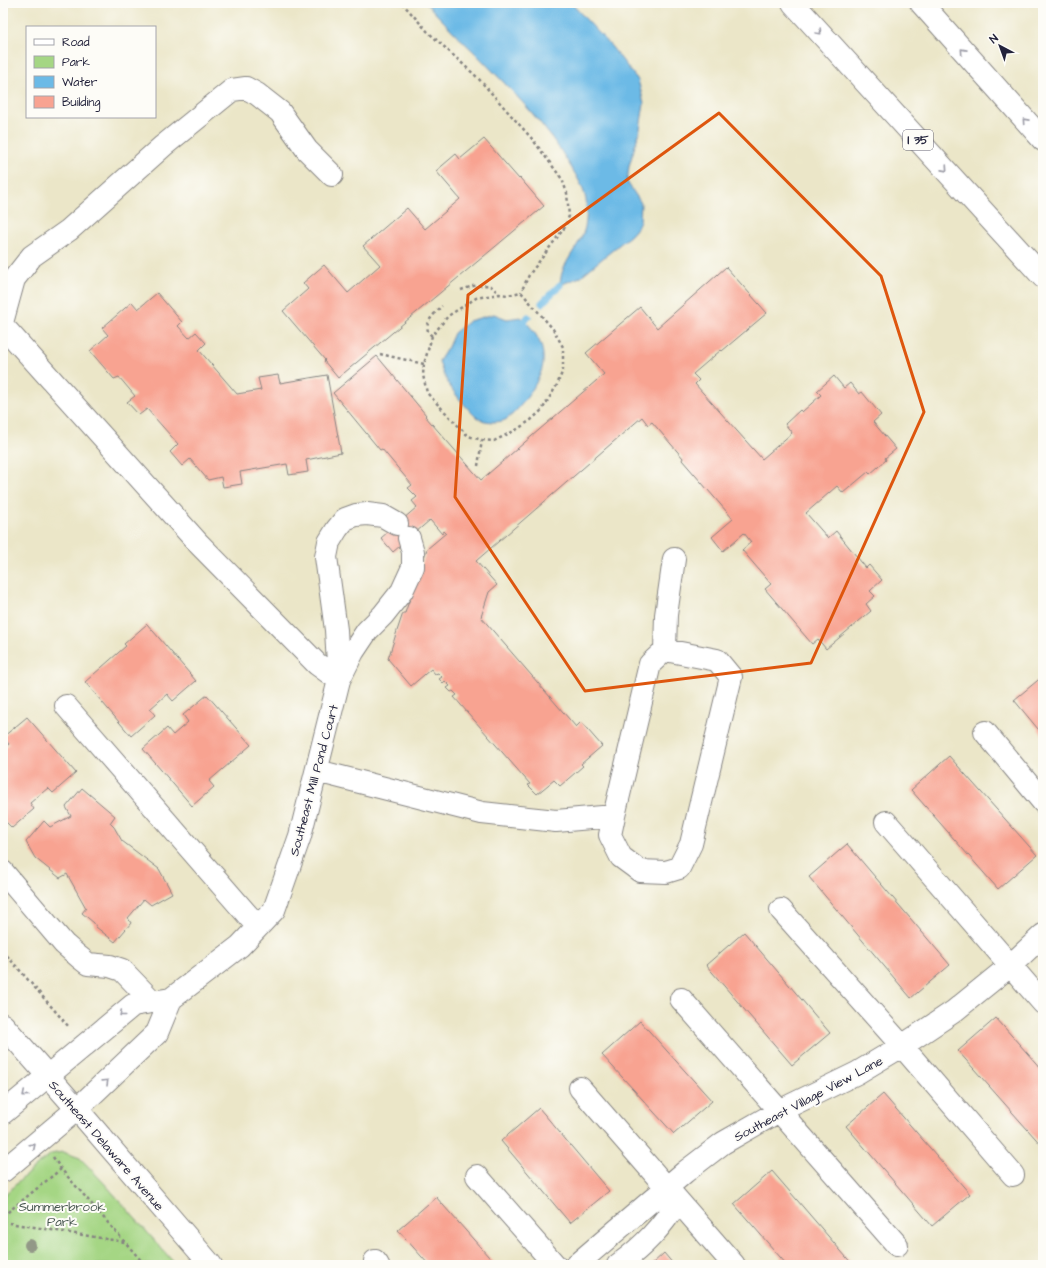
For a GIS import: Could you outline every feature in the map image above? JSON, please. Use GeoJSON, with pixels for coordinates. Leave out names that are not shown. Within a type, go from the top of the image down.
{"type":"FeatureCollection","features":[{"type":"Feature","properties":{"kind":"main road","name":"I 35"},"geometry":{"type":"LineString","coordinates":[[793,3],[1043,277]]}},
{"type":"Feature","properties":{"kind":"main road"},"geometry":{"type":"LineString","coordinates":[[921,3],[1043,140]]}},
{"type":"Feature","properties":{"kind":"main road"},"geometry":{"type":"LineString","coordinates":[[3,319],[14,279],[32,256],[69,230],[163,146],[232,90],[246,88],[257,94],[280,112],[307,150],[332,175]]}},
{"type":"Feature","properties":{"kind":"main road"},"geometry":{"type":"LineString","coordinates":[[3,326],[199,544],[318,664],[340,680]]}},
{"type":"Feature","properties":{"kind":"main road"},"geometry":{"type":"LineString","coordinates":[[367,514],[383,516],[403,531],[413,552],[413,567],[402,591],[383,615],[367,631],[353,652],[340,680],[336,630],[326,558],[330,542],[337,529],[345,519],[356,515],[367,514]]}},
{"type":"Feature","properties":{"kind":"main road"},"geometry":{"type":"LineString","coordinates":[[665,650],[717,660],[731,677],[691,844],[679,868],[666,872],[640,871],[621,857],[610,835],[650,664],[665,650],[666,615],[674,559]]}},
{"type":"Feature","properties":{"kind":"main road","name":"Southeast Mill Pond Court"},"geometry":{"type":"LineString","coordinates":[[3,1113],[133,1005],[162,1000],[240,946],[274,910],[300,836],[340,680]]}},
{"type":"Feature","properties":{"kind":"main road"},"geometry":{"type":"LineString","coordinates":[[66,706],[258,927]]}},
{"type":"Feature","properties":{"kind":"main road"},"geometry":{"type":"LineString","coordinates":[[985,732],[1043,802]]}},
{"type":"Feature","properties":{"kind":"main road"},"geometry":{"type":"LineString","coordinates":[[317,771],[482,813],[556,821],[614,816]]}},
{"type":"Feature","properties":{"kind":"main road"},"geometry":{"type":"LineString","coordinates":[[886,822],[1043,1002]]}},
{"type":"Feature","properties":{"kind":"main road"},"geometry":{"type":"LineString","coordinates":[[3,872],[64,944],[74,953],[88,964],[110,966],[122,970],[162,1000],[157,1033],[77,1109],[3,1171]]}},
{"type":"Feature","properties":{"kind":"main road"},"geometry":{"type":"LineString","coordinates":[[781,910],[902,1046],[1013,1175]]}},
{"type":"Feature","properties":{"kind":"main road","name":"Southeast Village View Lane"},"geometry":{"type":"LineString","coordinates":[[576,1265],[672,1194],[723,1143],[779,1111],[857,1073],[902,1046],[953,1012],[1011,965],[1043,935]]}},
{"type":"Feature","properties":{"kind":"main road"},"geometry":{"type":"LineString","coordinates":[[681,999],[897,1245]]}},
{"type":"Feature","properties":{"kind":"main road","name":"Southeast Delaware Avenue"},"geometry":{"type":"LineString","coordinates":[[3,1025],[211,1265]]}},
{"type":"Feature","properties":{"kind":"main road"},"geometry":{"type":"LineString","coordinates":[[580,1088],[734,1265]]}},
{"type":"Feature","properties":{"kind":"main road"},"geometry":{"type":"LineString","coordinates":[[477,1176],[555,1265]]}},
{"type":"Feature","properties":{"kind":"main road"},"geometry":{"type":"LineString","coordinates":[[618,1265],[644,1244],[659,1229],[672,1194]]}},
{"type":"Feature","properties":{"kind":"path"},"geometry":{"type":"LineString","coordinates":[[402,3],[428,32],[478,78],[533,140],[562,179],[567,193],[569,216],[565,227],[529,275],[522,292]]}},
{"type":"Feature","properties":{"kind":"path"},"geometry":{"type":"LineString","coordinates":[[461,290],[473,286],[490,285],[499,294]]}},
{"type":"Feature","properties":{"kind":"path"},"geometry":{"type":"LineString","coordinates":[[522,292],[553,329],[563,347],[563,370],[557,385],[542,410],[531,420],[516,430],[494,441],[482,440],[468,436],[427,393],[423,375],[424,364],[432,336],[448,316],[476,298],[522,292]]}},
{"type":"Feature","properties":{"kind":"path"},"geometry":{"type":"LineString","coordinates":[[432,336],[428,333],[426,326],[430,319],[442,306]]}},
{"type":"Feature","properties":{"kind":"path"},"geometry":{"type":"LineString","coordinates":[[380,354],[424,364]]}},
{"type":"Feature","properties":{"kind":"path"},"geometry":{"type":"LineString","coordinates":[[478,466],[482,440]]}},
{"type":"Feature","properties":{"kind":"path"},"geometry":{"type":"LineString","coordinates":[[3,951],[84,1045]]}},
{"type":"Feature","properties":{"kind":"path"},"geometry":{"type":"LineString","coordinates":[[39,1141],[51,1154],[61,1169],[145,1265]]}},
{"type":"Feature","properties":{"kind":"path"},"geometry":{"type":"LineString","coordinates":[[3,1216],[61,1169]]}},
{"type":"Feature","properties":{"kind":"path"},"geometry":{"type":"LineString","coordinates":[[3,1222],[125,1242]]}},
{"type":"Feature","properties":{"kind":"highlighted area"},"geometry":{"type":"Polygon","coordinates":[[[719,113],[881,276],[924,412],[811,663],[585,691],[455,497],[468,295],[719,113]]]}},
{"type":"Feature","properties":{"kind":"green space"},"geometry":{"type":"Polygon","coordinates":[[[3,1067],[7,1076],[8,1084],[3,1100],[3,1067]]]}},
{"type":"Feature","properties":{"kind":"green space","name":"Summerbrook Park"},"geometry":{"type":"Polygon","coordinates":[[[63,1152],[80,1158],[176,1265],[3,1265],[3,1196],[51,1154],[63,1152]]]}},
{"type":"Feature","properties":{"kind":"water"},"geometry":{"type":"Polygon","coordinates":[[[426,3],[571,3],[611,46],[638,80],[644,103],[640,129],[629,166],[627,182],[641,203],[640,221],[637,228],[631,235],[580,277],[560,285],[562,272],[584,232],[586,223],[586,200],[584,191],[578,179],[561,151],[527,107],[426,3]]]}},
{"type":"Feature","properties":{"kind":"water"},"geometry":{"type":"Polygon","coordinates":[[[494,314],[507,319],[521,317],[538,338],[543,356],[542,370],[539,378],[523,403],[511,416],[499,422],[484,421],[478,419],[474,415],[448,384],[439,361],[448,347],[454,333],[469,321],[494,314]]]}},
{"type":"Feature","properties":{"kind":"building"},"geometry":{"type":"Polygon","coordinates":[[[484,139],[544,206],[338,378],[324,361],[325,360],[283,311],[308,289],[303,283],[324,265],[348,293],[380,265],[363,246],[407,208],[425,229],[460,199],[436,171],[456,154],[460,159],[484,139]]]}},
{"type":"Feature","properties":{"kind":"building"},"geometry":{"type":"Polygon","coordinates":[[[726,267],[767,313],[693,374],[699,380],[695,384],[762,459],[792,433],[785,424],[800,410],[802,412],[821,395],[817,391],[834,376],[844,388],[850,383],[859,394],[862,392],[881,415],[873,422],[896,449],[870,474],[868,472],[843,493],[837,486],[806,513],[828,538],[836,531],[866,568],[869,565],[882,580],[870,591],[875,596],[866,604],[871,611],[826,649],[818,639],[812,644],[765,589],[771,584],[742,550],[751,542],[744,533],[723,551],[712,537],[733,519],[682,460],[683,458],[652,422],[648,425],[642,417],[476,561],[497,585],[489,592],[481,617],[576,727],[581,722],[602,746],[581,764],[583,766],[560,786],[554,780],[537,794],[454,697],[457,695],[447,688],[450,686],[445,681],[443,683],[439,679],[442,677],[438,673],[435,674],[431,669],[411,686],[388,659],[403,613],[405,613],[427,549],[446,533],[444,531],[442,534],[430,520],[393,552],[381,538],[417,507],[412,501],[417,497],[408,488],[412,485],[382,449],[380,450],[333,393],[377,356],[426,415],[425,416],[481,480],[604,374],[586,353],[640,307],[657,328],[726,267]]]}},
{"type":"Feature","properties":{"kind":"building"},"geometry":{"type":"Polygon","coordinates":[[[157,293],[182,322],[178,326],[189,338],[196,332],[206,343],[199,350],[237,394],[261,390],[258,378],[278,375],[280,383],[327,375],[341,453],[306,460],[308,472],[289,475],[287,464],[240,472],[242,484],[223,487],[221,477],[208,480],[190,459],[182,466],[170,452],[178,444],[147,409],[139,415],[127,402],[135,396],[119,377],[114,379],[90,351],[108,335],[102,328],[132,302],[138,309],[157,293]]]}},
{"type":"Feature","properties":{"kind":"building"},"geometry":{"type":"Polygon","coordinates":[[[147,624],[196,681],[173,701],[167,694],[150,709],[155,715],[131,736],[85,682],[126,646],[124,644],[147,624]]]}},
{"type":"Feature","properties":{"kind":"building"},"geometry":{"type":"Polygon","coordinates":[[[1043,676],[1043,735],[1014,700],[1043,676]]]}},
{"type":"Feature","properties":{"kind":"building"},"geometry":{"type":"Polygon","coordinates":[[[207,695],[251,745],[209,781],[214,787],[192,806],[143,749],[167,728],[173,735],[188,722],[183,715],[207,695]]]}},
{"type":"Feature","properties":{"kind":"building"},"geometry":{"type":"Polygon","coordinates":[[[27,717],[76,773],[53,793],[48,788],[30,803],[34,809],[12,828],[3,819],[3,750],[9,744],[3,737],[27,717]]]}},
{"type":"Feature","properties":{"kind":"building"},"geometry":{"type":"Polygon","coordinates":[[[949,756],[1037,855],[998,889],[911,790],[949,756]]]}},
{"type":"Feature","properties":{"kind":"building"},"geometry":{"type":"Polygon","coordinates":[[[82,788],[115,816],[110,823],[122,841],[159,869],[172,893],[151,905],[144,899],[128,918],[131,923],[115,942],[96,927],[94,923],[82,913],[86,908],[67,874],[60,878],[35,858],[26,842],[44,821],[50,827],[71,816],[66,807],[82,788]]]}},
{"type":"Feature","properties":{"kind":"building"},"geometry":{"type":"Polygon","coordinates":[[[847,844],[950,965],[911,998],[809,877],[847,844]]]}},
{"type":"Feature","properties":{"kind":"building"},"geometry":{"type":"Polygon","coordinates":[[[744,932],[830,1033],[792,1065],[706,965],[744,932]]]}},
{"type":"Feature","properties":{"kind":"building"},"geometry":{"type":"Polygon","coordinates":[[[996,1018],[1043,1071],[1043,1147],[958,1051],[996,1018]]]}},
{"type":"Feature","properties":{"kind":"building"},"geometry":{"type":"Polygon","coordinates":[[[640,1021],[712,1101],[674,1134],[602,1055],[640,1021]]]}},
{"type":"Feature","properties":{"kind":"building"},"geometry":{"type":"Polygon","coordinates":[[[883,1094],[970,1194],[932,1226],[846,1126],[883,1094]]]}},
{"type":"Feature","properties":{"kind":"building"},"geometry":{"type":"Polygon","coordinates":[[[539,1108],[609,1191],[570,1223],[501,1141],[539,1108]]]}},
{"type":"Feature","properties":{"kind":"building"},"geometry":{"type":"Polygon","coordinates":[[[772,1171],[853,1265],[787,1265],[734,1204],[772,1171]]]}},
{"type":"Feature","properties":{"kind":"building"},"geometry":{"type":"Polygon","coordinates":[[[436,1197],[496,1265],[429,1265],[398,1230],[436,1197]]]}},
{"type":"Feature","properties":{"kind":"building"},"geometry":{"type":"Polygon","coordinates":[[[664,1253],[674,1265],[651,1265],[664,1253]]]}},
{"type":"Feature","properties":{"kind":"waterway"},"geometry":{"type":"LineString","coordinates":[[542,303],[560,285]]}},
{"type":"Feature","properties":{"kind":"waterway"},"geometry":{"type":"LineString","coordinates":[[525,321],[528,317]]}}]}
